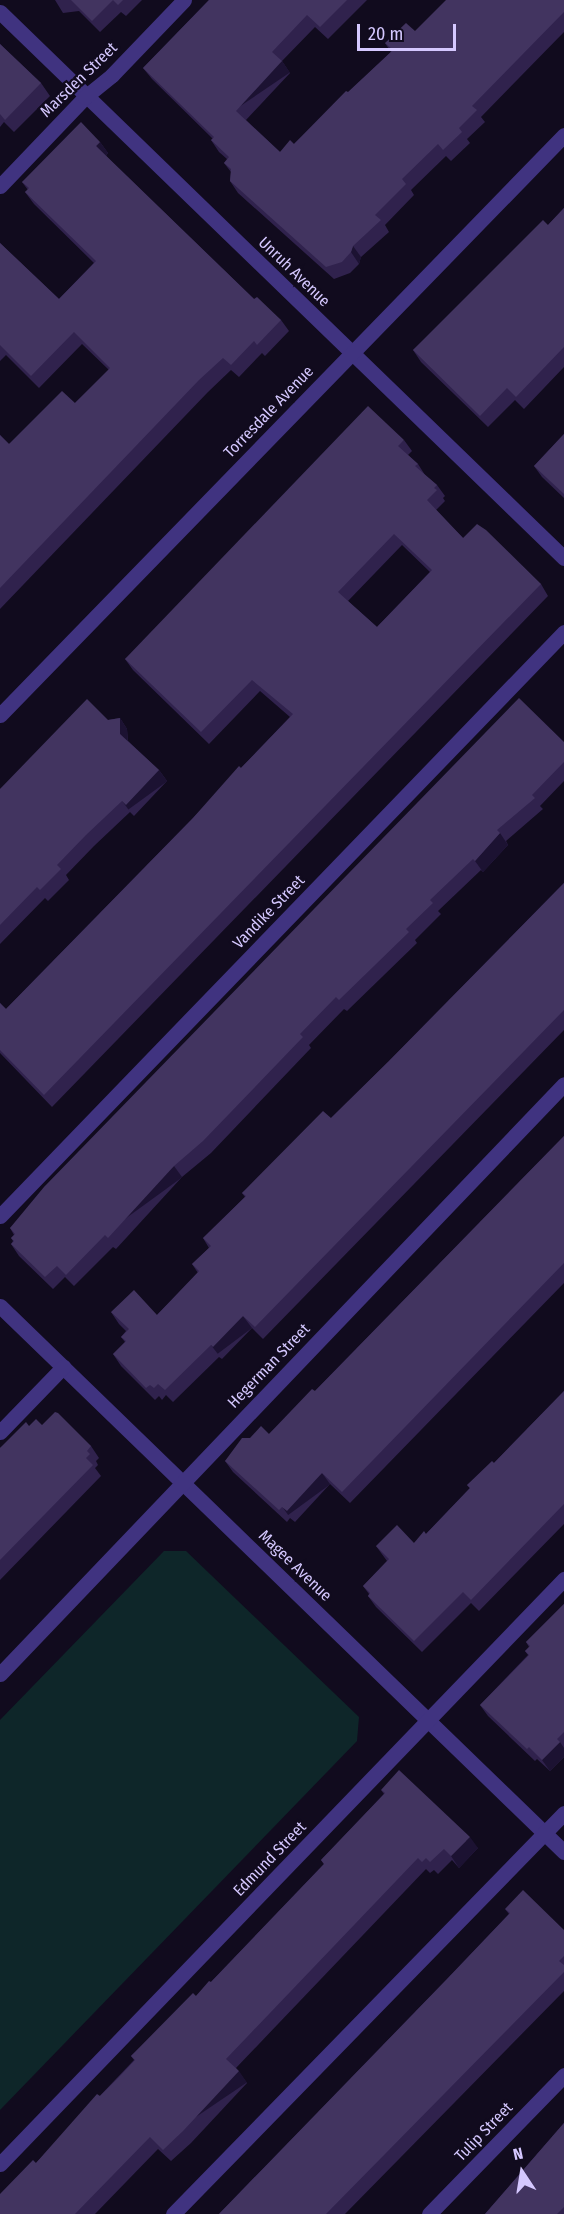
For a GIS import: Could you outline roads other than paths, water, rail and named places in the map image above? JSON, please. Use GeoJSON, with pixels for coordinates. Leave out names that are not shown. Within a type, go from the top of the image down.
{"type":"FeatureCollection","features":[{"type":"Feature","properties":{"kind":"street","name":"Marsden Street"},"geometry":{"type":"LineString","coordinates":[[0,186],[85,97],[112,75],[184,0]]}},
{"type":"Feature","properties":{"kind":"street","name":"Unruh Avenue"},"geometry":{"type":"LineString","coordinates":[[0,12],[85,97],[564,558]]}},
{"type":"Feature","properties":{"kind":"street","name":"Torresdale Avenue"},"geometry":{"type":"LineString","coordinates":[[0,715],[564,135]]}},
{"type":"Feature","properties":{"kind":"street","name":"Vandike Street"},"geometry":{"type":"LineString","coordinates":[[0,1216],[564,632]]}},
{"type":"Feature","properties":{"kind":"street","name":"Hegerman Street"},"geometry":{"type":"LineString","coordinates":[[0,1674],[564,1084]]}},
{"type":"Feature","properties":{"kind":"street","name":"Magee Avenue"},"geometry":{"type":"LineString","coordinates":[[0,1306],[564,1852]]}},
{"type":"Feature","properties":{"kind":"street"},"geometry":{"type":"LineString","coordinates":[[0,1432],[63,1367]]}},
{"type":"Feature","properties":{"kind":"street","name":"Edmund Street"},"geometry":{"type":"LineString","coordinates":[[0,2164],[564,1579]]}},
{"type":"Feature","properties":{"kind":"street"},"geometry":{"type":"LineString","coordinates":[[173,2214],[564,1813]]}},
{"type":"Feature","properties":{"kind":"street","name":"Tulip Street"},"geometry":{"type":"LineString","coordinates":[[429,2214],[564,2075]]}}]}
